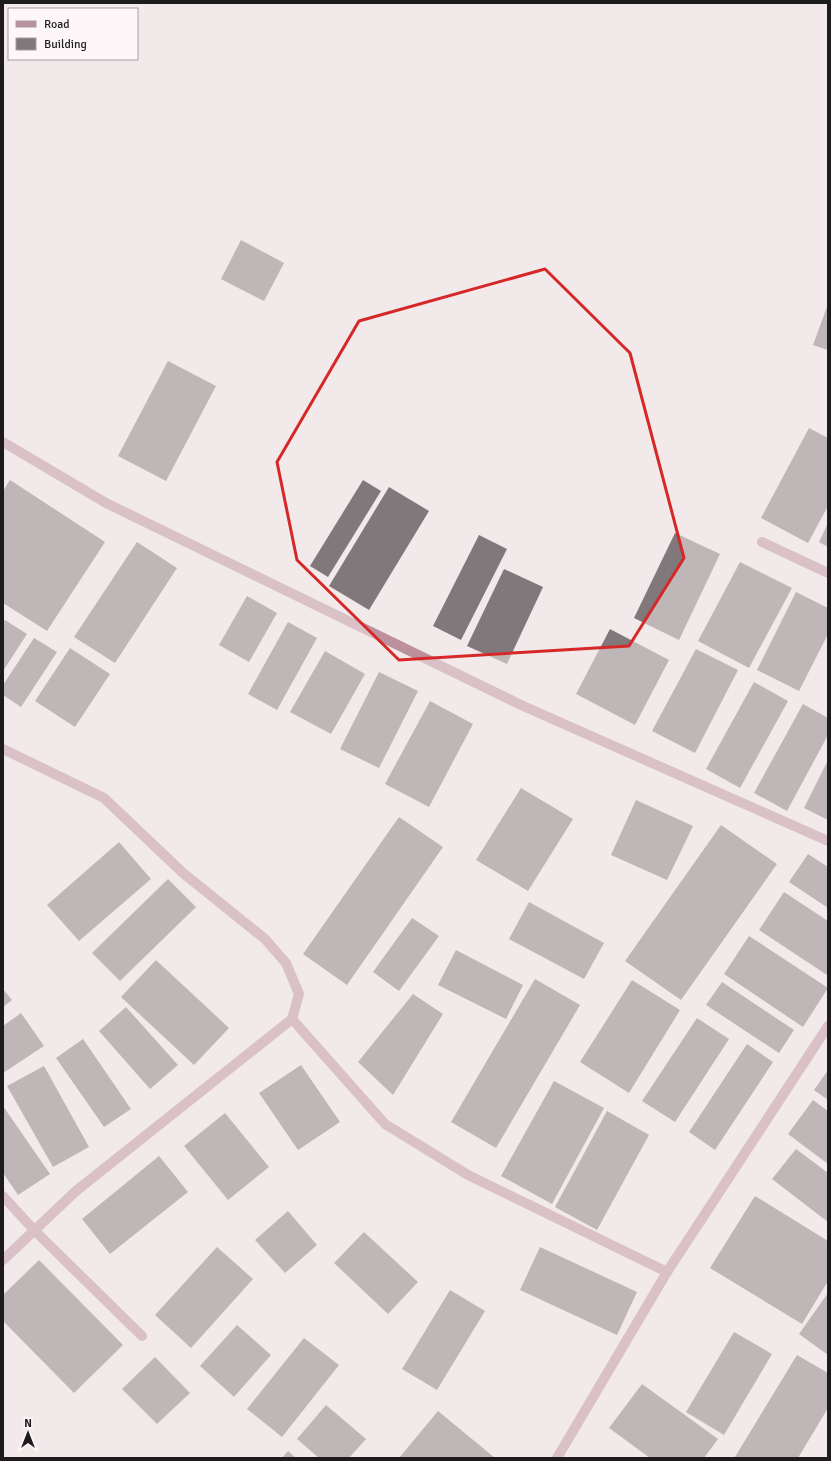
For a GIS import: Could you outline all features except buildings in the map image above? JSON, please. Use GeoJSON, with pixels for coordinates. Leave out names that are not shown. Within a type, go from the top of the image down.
{"type":"FeatureCollection","features":[{"type":"Feature","properties":{"kind":"street"},"geometry":{"type":"LineString","coordinates":[[3,442],[106,503],[514,702],[828,841]]}},
{"type":"Feature","properties":{"kind":"street"},"geometry":{"type":"LineString","coordinates":[[762,542],[828,573]]}},
{"type":"Feature","properties":{"kind":"street"},"geometry":{"type":"LineString","coordinates":[[3,749],[104,798],[183,873],[265,939],[286,963],[299,994],[292,1019],[76,1191],[3,1260]]}},
{"type":"Feature","properties":{"kind":"street"},"geometry":{"type":"LineString","coordinates":[[292,1019],[384,1124],[468,1175],[667,1272]]}},
{"type":"Feature","properties":{"kind":"street"},"geometry":{"type":"LineString","coordinates":[[557,1458],[667,1272],[828,1026]]}},
{"type":"Feature","properties":{"kind":"street"},"geometry":{"type":"LineString","coordinates":[[3,1196],[34,1230],[142,1336]]}},
{"type":"Feature","properties":{"kind":"highlighted area"},"geometry":{"type":"Polygon","coordinates":[[[545,269],[630,353],[684,558],[629,646],[399,660],[297,560],[277,462],[359,321],[545,269]]]}}]}
